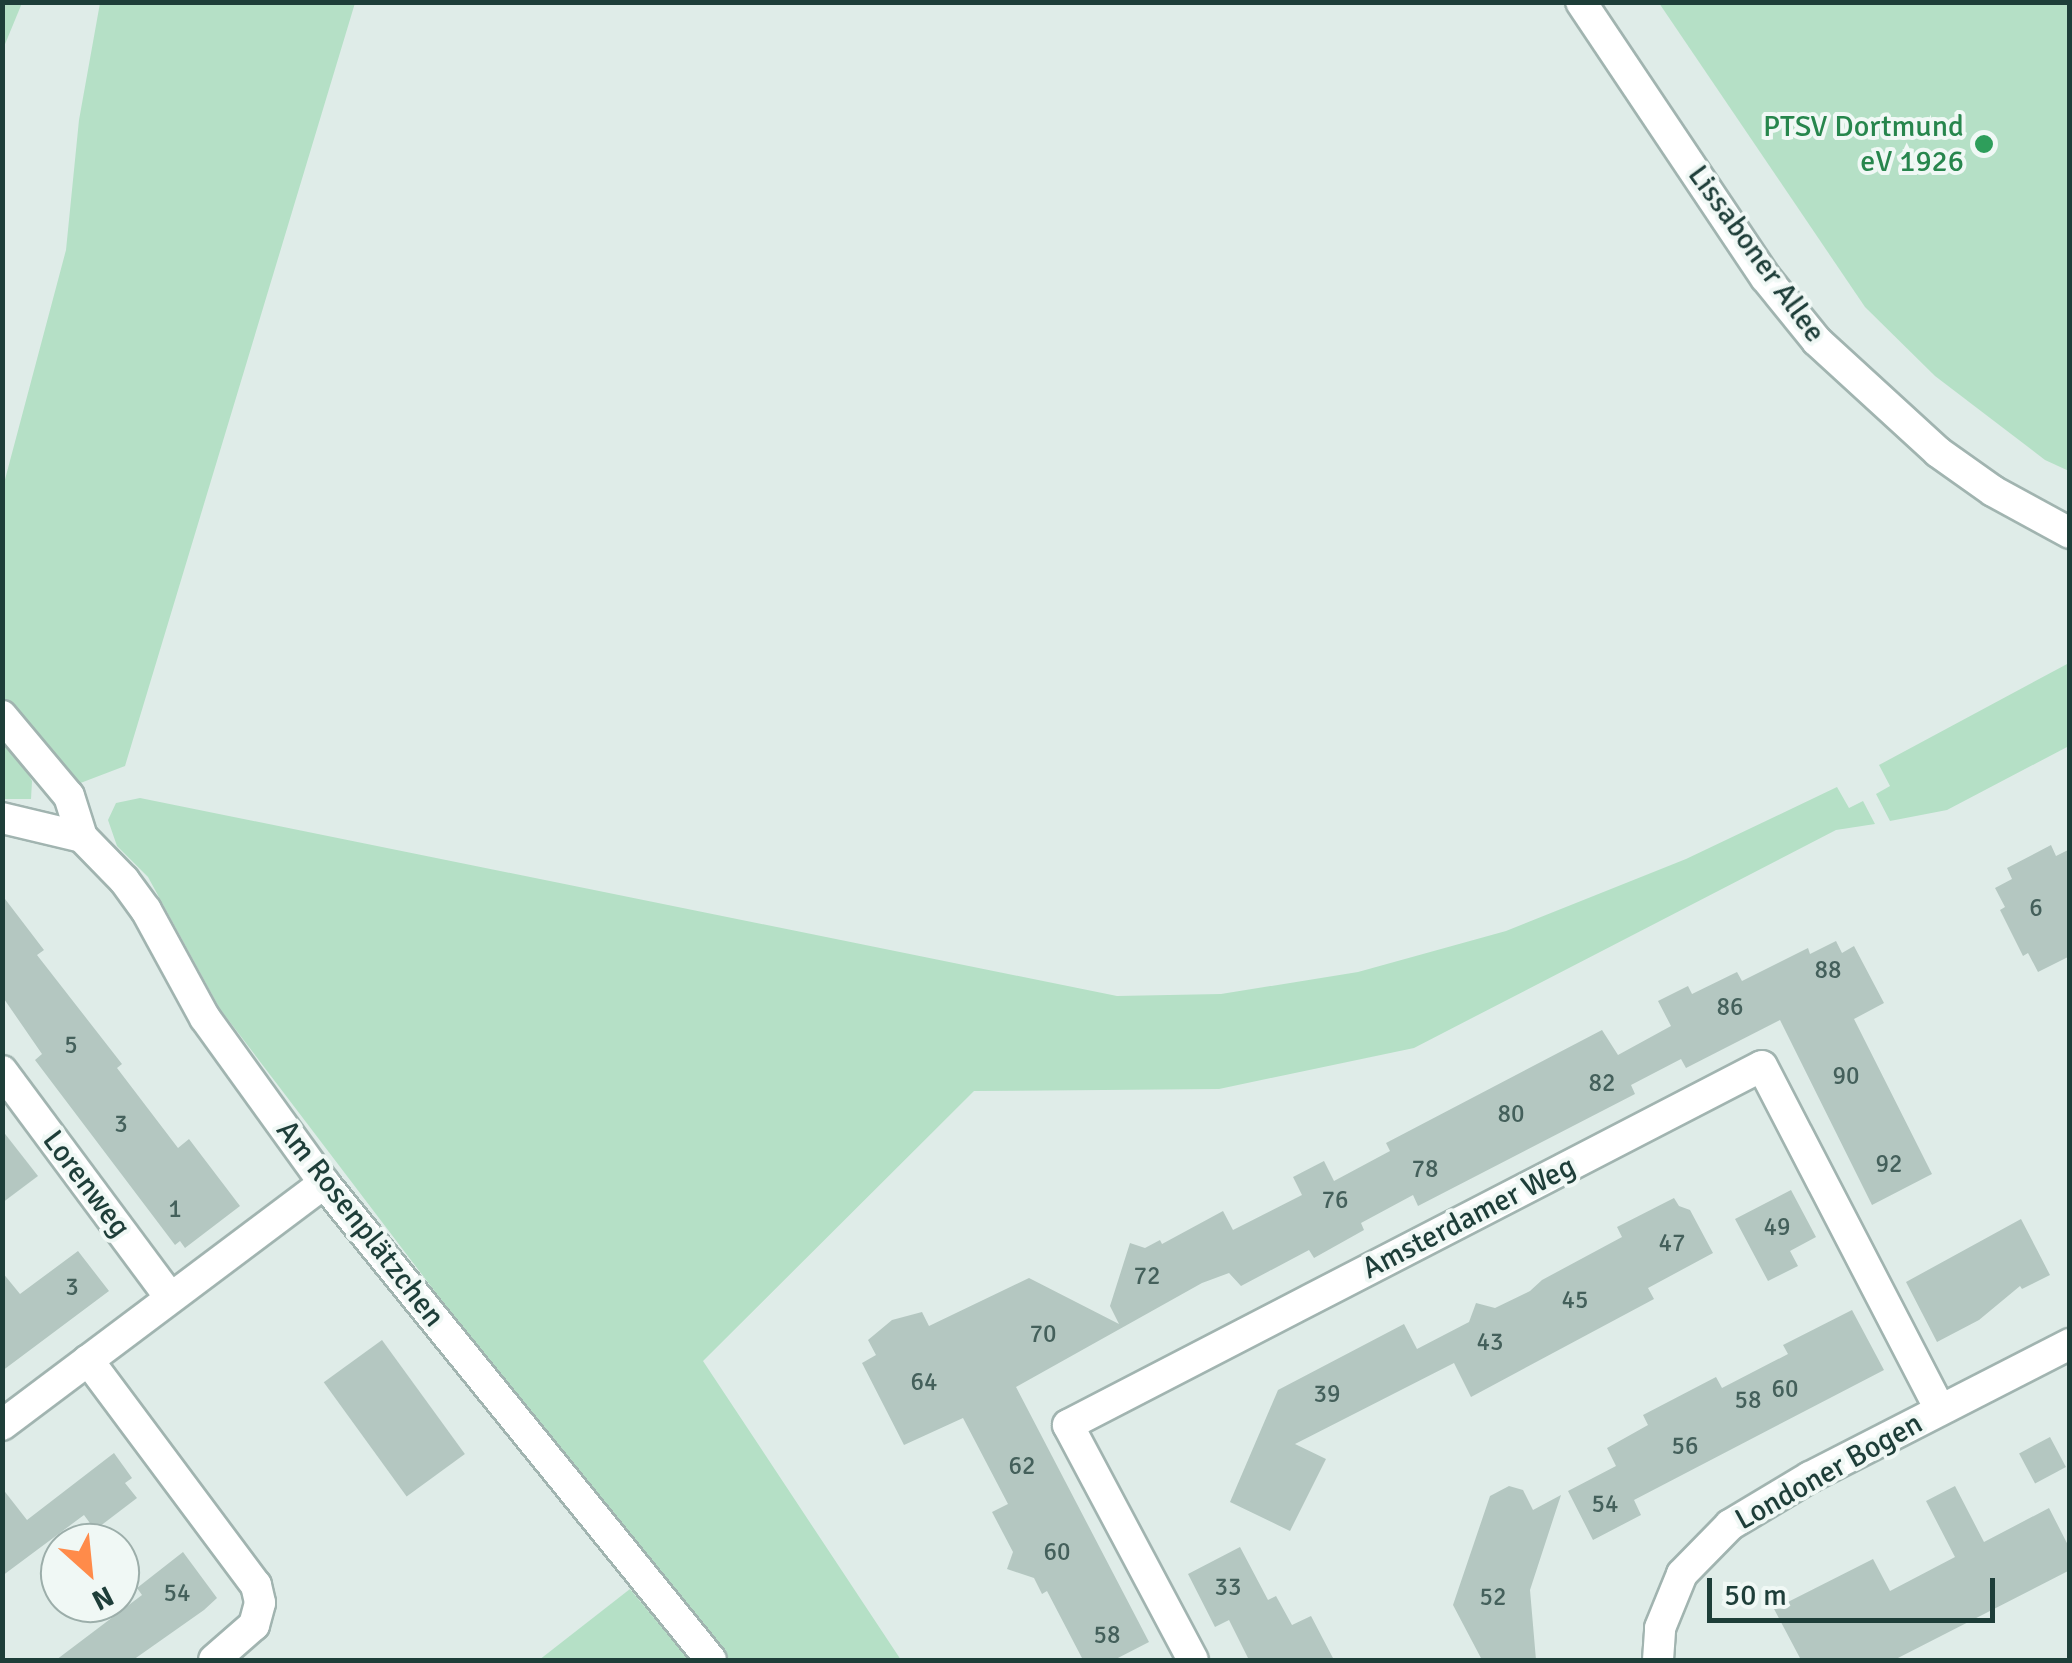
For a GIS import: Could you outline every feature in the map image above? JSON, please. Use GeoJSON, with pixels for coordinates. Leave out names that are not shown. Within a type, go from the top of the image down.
{"type":"FeatureCollection","features":[{"type":"Feature","properties":{"kind":"street","name":"Lissaboner Allee"},"geometry":{"type":"LineString","coordinates":[[1582,2],[1766,278],[1817,341],[1938,452],[1993,491],[2070,533]]}},
{"type":"Feature","properties":{"kind":"street"},"geometry":{"type":"LineString","coordinates":[[2,716],[69,796],[82,838]]}},
{"type":"Feature","properties":{"kind":"street","name":"Am Rosenplätzchen"},"geometry":{"type":"LineString","coordinates":[[2,818],[21,819],[82,838],[113,868],[146,910],[205,1018],[324,1183],[712,1660]]}},
{"type":"Feature","properties":{"kind":"street","name":"Amsterdamer Weg"},"geometry":{"type":"LineString","coordinates":[[1194,1660],[1068,1425],[1762,1066],[1940,1410]]}},
{"type":"Feature","properties":{"kind":"street","name":"Lorenweg"},"geometry":{"type":"LineString","coordinates":[[2,1071],[170,1296]]}},
{"type":"Feature","properties":{"kind":"street"},"geometry":{"type":"LineString","coordinates":[[2,1424],[324,1183]]}},
{"type":"Feature","properties":{"kind":"street","name":"Londoner Bogen"},"geometry":{"type":"LineString","coordinates":[[1658,1660],[1660,1628],[1682,1574],[1730,1526],[1940,1410],[2070,1344]]}},
{"type":"Feature","properties":{"kind":"street"},"geometry":{"type":"LineString","coordinates":[[88,1360],[256,1585],[260,1604],[254,1625],[214,1660]]}},
{"type":"Feature","properties":{"kind":"green space"},"geometry":{"type":"Polygon","coordinates":[[[2,3],[22,3],[3,49],[2,3]]]}},
{"type":"Feature","properties":{"kind":"green space"},"geometry":{"type":"Polygon","coordinates":[[[100,3],[355,3],[125,766],[70,787],[3,708],[3,487],[66,250],[79,120],[100,3]]]}},
{"type":"Feature","properties":{"kind":"green space"},"geometry":{"type":"Polygon","coordinates":[[[1659,3],[2069,3],[2069,471],[2045,460],[1935,376],[1865,307],[1659,3]]]}},
{"type":"Feature","properties":{"kind":"green space"},"geometry":{"type":"Polygon","coordinates":[[[2069,663],[2069,746],[1947,810],[1890,821],[1876,794],[1890,786],[1879,765],[2069,663]]]}},
{"type":"Feature","properties":{"kind":"green space"},"geometry":{"type":"Polygon","coordinates":[[[3,745],[22,763],[32,781],[31,799],[3,799],[3,745]]]}},
{"type":"Feature","properties":{"kind":"green space"},"geometry":{"type":"Polygon","coordinates":[[[1837,787],[1849,808],[1863,801],[1875,824],[1836,830],[1414,1048],[1219,1089],[974,1091],[703,1361],[901,1660],[730,1660],[471,1339],[220,1009],[148,877],[117,846],[108,820],[116,803],[140,798],[1117,996],[1221,994],[1358,972],[1506,931],[1686,859],[1837,787]]]}},
{"type":"Feature","properties":{"kind":"green space"},"geometry":{"type":"Polygon","coordinates":[[[630,1589],[689,1660],[539,1660],[630,1589]]]}},
{"type":"Feature","properties":{"kind":"building"},"geometry":{"type":"Polygon","coordinates":[[[2051,845],[2056,856],[2070,849],[2070,956],[2038,972],[2028,953],[2023,956],[2000,910],[2005,907],[1995,888],[2012,879],[2007,868],[2051,845]]]}},
{"type":"Feature","properties":{"kind":"building"},"geometry":{"type":"Polygon","coordinates":[[[2,895],[44,950],[37,955],[122,1064],[117,1068],[178,1148],[189,1139],[240,1206],[185,1248],[180,1241],[175,1245],[35,1060],[42,1054],[2,996],[2,895]]]}},
{"type":"Feature","properties":{"kind":"building"},"geometry":{"type":"Polygon","coordinates":[[[1836,941],[1842,953],[1854,946],[1884,1003],[1854,1019],[1932,1174],[1872,1205],[1780,1020],[1686,1068],[1681,1059],[1631,1085],[1635,1094],[1418,1206],[1413,1195],[1361,1223],[1364,1230],[1314,1258],[1309,1250],[1241,1286],[1229,1273],[1202,1283],[1016,1387],[1149,1642],[1114,1660],[1083,1660],[1047,1591],[1042,1594],[1034,1578],[1007,1569],[1013,1552],[992,1512],[1008,1504],[963,1418],[904,1445],[862,1363],[876,1355],[868,1340],[892,1320],[922,1312],[929,1326],[1029,1278],[1119,1324],[1110,1306],[1130,1243],[1145,1248],[1160,1240],[1162,1244],[1223,1211],[1233,1230],[1302,1195],[1293,1177],[1324,1161],[1334,1181],[1390,1151],[1386,1143],[1602,1030],[1618,1055],[1671,1026],[1658,1001],[1688,986],[1692,994],[1737,972],[1742,981],[1808,948],[1810,954],[1836,941]]]}},
{"type":"Feature","properties":{"kind":"building"},"geometry":{"type":"Polygon","coordinates":[[[2,1130],[38,1176],[2,1203],[2,1130]]]}},
{"type":"Feature","properties":{"kind":"building"},"geometry":{"type":"Polygon","coordinates":[[[1791,1190],[1816,1237],[1790,1251],[1798,1266],[1768,1281],[1735,1219],[1791,1190]]]}},
{"type":"Feature","properties":{"kind":"building"},"geometry":{"type":"Polygon","coordinates":[[[1674,1198],[1679,1206],[1690,1210],[1713,1253],[1648,1288],[1654,1299],[1471,1397],[1454,1363],[1295,1444],[1326,1459],[1290,1531],[1230,1502],[1278,1390],[1404,1324],[1417,1349],[1469,1322],[1476,1303],[1495,1308],[1530,1291],[1542,1280],[1622,1237],[1617,1227],[1674,1198]]]}},
{"type":"Feature","properties":{"kind":"building"},"geometry":{"type":"Polygon","coordinates":[[[2021,1219],[2050,1275],[2022,1289],[2020,1286],[1979,1320],[1937,1342],[1906,1282],[2021,1219]]]}},
{"type":"Feature","properties":{"kind":"building"},"geometry":{"type":"Polygon","coordinates":[[[78,1251],[109,1291],[2,1371],[2,1272],[20,1294],[78,1251]]]}},
{"type":"Feature","properties":{"kind":"building"},"geometry":{"type":"Polygon","coordinates":[[[1852,1310],[1884,1370],[1634,1500],[1641,1515],[1593,1540],[1568,1491],[1616,1466],[1607,1448],[1648,1425],[1643,1415],[1716,1377],[1722,1388],[1788,1354],[1783,1345],[1852,1310]]]}},
{"type":"Feature","properties":{"kind":"building"},"geometry":{"type":"Polygon","coordinates":[[[382,1340],[465,1454],[407,1496],[324,1382],[382,1340]]]}},
{"type":"Feature","properties":{"kind":"building"},"geometry":{"type":"Polygon","coordinates":[[[2050,1437],[2066,1467],[2035,1483],[2019,1453],[2050,1437]]]}},
{"type":"Feature","properties":{"kind":"building"},"geometry":{"type":"Polygon","coordinates":[[[114,1453],[132,1478],[125,1483],[137,1498],[104,1523],[90,1523],[84,1515],[73,1523],[40,1523],[40,1548],[2,1576],[2,1488],[27,1520],[114,1453]]]}},
{"type":"Feature","properties":{"kind":"building"},"geometry":{"type":"Polygon","coordinates":[[[1509,1486],[1523,1490],[1533,1510],[1561,1495],[1530,1590],[1536,1660],[1482,1660],[1453,1605],[1490,1496],[1509,1486]]]}},
{"type":"Feature","properties":{"kind":"building"},"geometry":{"type":"Polygon","coordinates":[[[1955,1486],[1984,1542],[2049,1508],[2070,1549],[2070,1570],[1894,1660],[1801,1660],[1774,1609],[1873,1559],[1890,1591],[1955,1557],[1926,1501],[1955,1486]]]}},
{"type":"Feature","properties":{"kind":"building"},"geometry":{"type":"Polygon","coordinates":[[[1240,1547],[1268,1600],[1276,1596],[1292,1625],[1311,1616],[1334,1660],[1249,1660],[1229,1620],[1215,1627],[1188,1574],[1240,1547]]]}},
{"type":"Feature","properties":{"kind":"building"},"geometry":{"type":"Polygon","coordinates":[[[183,1552],[217,1598],[133,1660],[56,1660],[105,1623],[140,1623],[140,1586],[183,1552]]]}},
{"type":"Feature","properties":{"kind":"place","name":"PTSV Dortmund eV 1926"},"geometry":{"type":"Point","coordinates":[1984,144]}}]}
